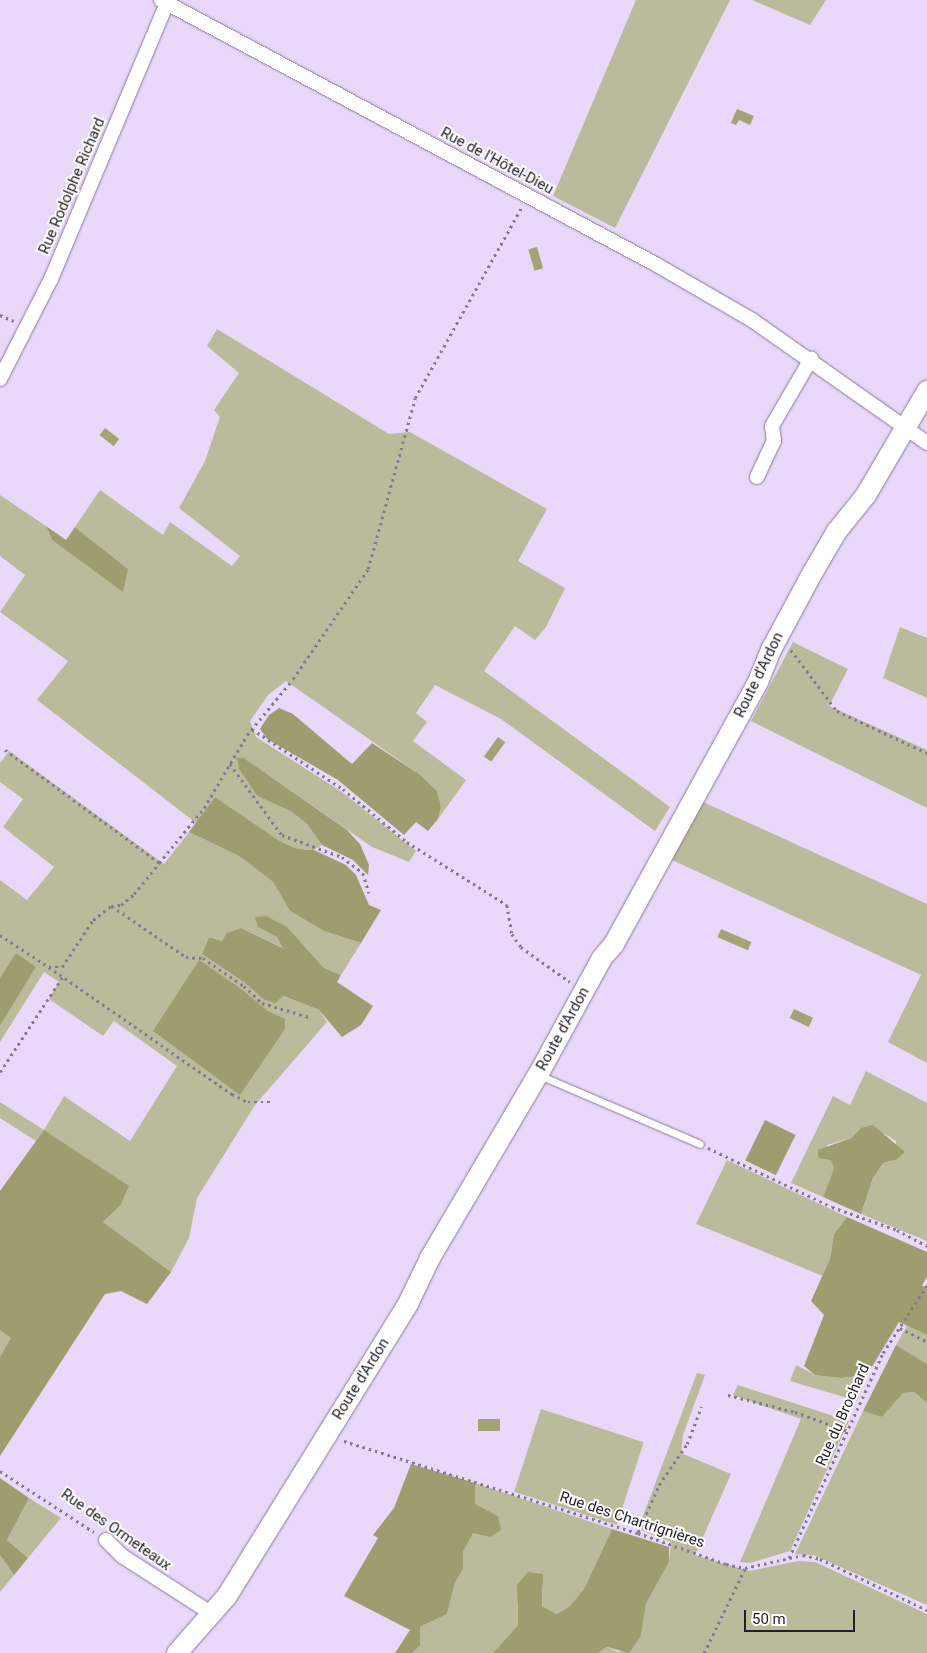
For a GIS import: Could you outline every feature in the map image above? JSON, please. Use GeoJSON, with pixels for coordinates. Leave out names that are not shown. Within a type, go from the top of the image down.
{"type":"FeatureCollection","features":[{"type":"Feature","properties":{"kind":"street","name":"Rue de l'Hôtel-Dieu"},"geometry":{"type":"LineString","coordinates":[[165,1],[528,196],[744,315],[811,360],[902,429],[927,443]]}},
{"type":"Feature","properties":{"kind":"street","name":"Rue Rodolphe Richard"},"geometry":{"type":"LineString","coordinates":[[0,379],[51,280],[165,1]]}},
{"type":"Feature","properties":{"kind":"street"},"geometry":{"type":"LineString","coordinates":[[757,477],[774,441],[772,426],[811,360]]}},
{"type":"Feature","properties":{"kind":"street","name":"Route d'Ardon"},"geometry":{"type":"LineString","coordinates":[[177,1653],[214,1615],[408,1304],[430,1258],[538,1075],[758,682],[777,638],[837,531],[866,495],[902,429],[927,391]]}},
{"type":"Feature","properties":{"kind":"street","name":"Rue des Ormeteaux"},"geometry":{"type":"LineString","coordinates":[[106,1540],[122,1556],[214,1615]]}},
{"type":"Feature","properties":{"kind":"lane"},"geometry":{"type":"LineString","coordinates":[[538,1075],[617,1106],[700,1144]]}},
{"type":"Feature","properties":{"kind":"path"},"geometry":{"type":"LineString","coordinates":[[49,967],[62,967],[93,920],[111,906],[120,905],[134,894],[204,808],[252,730],[293,679],[368,569],[415,398],[528,196]]}},
{"type":"Feature","properties":{"kind":"path"},"geometry":{"type":"LineString","coordinates":[[777,638],[791,650],[837,711],[927,753]]}},
{"type":"Feature","properties":{"kind":"path"},"geometry":{"type":"LineString","coordinates":[[252,730],[343,789],[407,842],[507,905],[512,934],[521,947],[584,991]]}},
{"type":"Feature","properties":{"kind":"path"},"geometry":{"type":"LineString","coordinates":[[3,749],[159,863]]}},
{"type":"Feature","properties":{"kind":"path"},"geometry":{"type":"LineString","coordinates":[[230,764],[282,836],[342,857],[363,873],[369,893]]}},
{"type":"Feature","properties":{"kind":"path"},"geometry":{"type":"LineString","coordinates":[[111,906],[186,957],[202,958],[244,986],[262,1003],[309,1017]]}},
{"type":"Feature","properties":{"kind":"path"},"geometry":{"type":"LineString","coordinates":[[0,935],[63,976],[232,1094],[248,1102],[273,1102]]}},
{"type":"Feature","properties":{"kind":"path"},"geometry":{"type":"LineString","coordinates":[[0,1072],[63,976]]}},
{"type":"Feature","properties":{"kind":"path"},"geometry":{"type":"LineString","coordinates":[[700,1144],[832,1207],[897,1230],[927,1246]]}},
{"type":"Feature","properties":{"kind":"path","name":"Rue du Brochard"},"geometry":{"type":"LineString","coordinates":[[789,1558],[883,1353],[927,1285]]}},
{"type":"Feature","properties":{"kind":"path"},"geometry":{"type":"LineString","coordinates":[[900,1328],[927,1342]]}},
{"type":"Feature","properties":{"kind":"path"},"geometry":{"type":"LineString","coordinates":[[728,1395],[795,1412],[848,1431]]}},
{"type":"Feature","properties":{"kind":"path"},"geometry":{"type":"LineString","coordinates":[[638,1533],[659,1485],[687,1444],[701,1407]]}},
{"type":"Feature","properties":{"kind":"path","name":"Rue des Chartrignières"},"geometry":{"type":"LineString","coordinates":[[325,1436],[745,1568]]}},
{"type":"Feature","properties":{"kind":"path","name":"Rue des Ormeteaux"},"geometry":{"type":"LineString","coordinates":[[0,1471],[106,1540]]}},
{"type":"Feature","properties":{"kind":"path"},"geometry":{"type":"LineString","coordinates":[[704,1653],[745,1568],[803,1555],[820,1559],[927,1610]]}},
{"type":"Feature","properties":{"kind":"green space"},"geometry":{"type":"Polygon","coordinates":[[[636,0],[730,0],[615,228],[553,196],[636,0]]]}},
{"type":"Feature","properties":{"kind":"green space"},"geometry":{"type":"Polygon","coordinates":[[[752,0],[826,0],[810,25],[752,0]]]}},
{"type":"Feature","properties":{"kind":"green space"},"geometry":{"type":"Polygon","coordinates":[[[217,329],[389,434],[410,432],[547,509],[518,561],[565,588],[546,627],[535,640],[515,626],[484,671],[670,807],[655,831],[501,719],[435,685],[416,713],[427,722],[413,741],[466,780],[438,819],[441,807],[419,774],[286,681],[268,695],[250,721],[256,737],[342,792],[416,851],[409,862],[372,847],[244,758],[239,769],[257,796],[292,812],[307,824],[322,845],[314,850],[297,849],[280,841],[215,797],[196,823],[37,700],[68,661],[0,612],[25,575],[0,556],[0,495],[46,526],[52,540],[128,569],[75,527],[100,490],[163,535],[170,522],[232,566],[240,556],[179,508],[205,461],[220,417],[214,410],[239,373],[207,346],[217,329]]]}},
{"type":"Feature","properties":{"kind":"green space"},"geometry":{"type":"Polygon","coordinates":[[[900,627],[927,638],[927,698],[883,678],[900,627]]]}},
{"type":"Feature","properties":{"kind":"green space"},"geometry":{"type":"Polygon","coordinates":[[[793,642],[848,669],[829,706],[927,750],[927,808],[751,721],[793,642]]]}},
{"type":"Feature","properties":{"kind":"green space"},"geometry":{"type":"Polygon","coordinates":[[[9,751],[164,864],[189,832],[239,856],[273,882],[290,911],[324,931],[361,943],[341,975],[324,968],[305,947],[258,927],[277,937],[284,948],[241,928],[222,941],[209,937],[202,954],[245,983],[263,999],[282,996],[319,1010],[327,1022],[255,1105],[197,1198],[189,1238],[171,1272],[103,1222],[120,1206],[44,1130],[64,1096],[130,1141],[177,1066],[114,1021],[103,1036],[49,999],[59,982],[44,972],[0,1042],[0,1026],[36,967],[0,978],[0,880],[27,900],[54,867],[3,827],[23,799],[0,782],[0,763],[9,751]],[[254,1001],[153,1031],[268,1011],[254,1001]]]}},
{"type":"Feature","properties":{"kind":"green space"},"geometry":{"type":"Polygon","coordinates":[[[703,802],[927,904],[927,1063],[888,1042],[921,975],[672,860],[703,802]]]}},
{"type":"Feature","properties":{"kind":"green space"},"geometry":{"type":"Polygon","coordinates":[[[866,1071],[927,1103],[927,1241],[861,1214],[873,1178],[883,1163],[896,1160],[896,1141],[885,1134],[861,1128],[851,1138],[827,1145],[834,1168],[823,1197],[791,1183],[833,1096],[850,1105],[866,1071]]]}},
{"type":"Feature","properties":{"kind":"green space"},"geometry":{"type":"Polygon","coordinates":[[[0,1102],[44,1130],[36,1141],[0,1118],[0,1102]]]}},
{"type":"Feature","properties":{"kind":"green space"},"geometry":{"type":"Polygon","coordinates":[[[727,1160],[847,1217],[834,1234],[830,1259],[823,1276],[696,1224],[727,1160]]]}},
{"type":"Feature","properties":{"kind":"green space"},"geometry":{"type":"Polygon","coordinates":[[[907,1326],[927,1335],[927,1364],[896,1345],[907,1326]]]}},
{"type":"Feature","properties":{"kind":"green space"},"geometry":{"type":"Polygon","coordinates":[[[0,1330],[12,1338],[0,1357],[0,1330]]]}},
{"type":"Feature","properties":{"kind":"green space"},"geometry":{"type":"Polygon","coordinates":[[[796,1365],[815,1375],[841,1378],[867,1375],[857,1401],[790,1381],[796,1365]]]}},
{"type":"Feature","properties":{"kind":"green space"},"geometry":{"type":"Polygon","coordinates":[[[697,1373],[705,1375],[683,1435],[681,1453],[731,1474],[695,1555],[749,1571],[798,1561],[815,1562],[927,1614],[927,1653],[598,1653],[607,1647],[619,1652],[641,1636],[646,1604],[669,1562],[671,1542],[638,1529],[697,1373]]]}},
{"type":"Feature","properties":{"kind":"green space"},"geometry":{"type":"Polygon","coordinates":[[[738,1385],[849,1421],[790,1551],[750,1563],[740,1562],[801,1419],[733,1395],[738,1385]]]}},
{"type":"Feature","properties":{"kind":"green space"},"geometry":{"type":"Polygon","coordinates":[[[914,1392],[927,1403],[927,1605],[813,1555],[795,1554],[863,1411],[882,1417],[903,1393],[914,1392]]]}},
{"type":"Feature","properties":{"kind":"green space"},"geometry":{"type":"Polygon","coordinates":[[[541,1409],[644,1442],[617,1525],[514,1492],[541,1409]]]}},
{"type":"Feature","properties":{"kind":"green space"},"geometry":{"type":"Polygon","coordinates":[[[475,1483],[612,1529],[584,1589],[569,1607],[555,1614],[542,1606],[543,1586],[517,1602],[518,1625],[493,1653],[412,1653],[420,1646],[420,1627],[447,1614],[455,1583],[463,1569],[463,1552],[473,1532],[490,1537],[498,1516],[475,1505],[475,1483]]]}},
{"type":"Feature","properties":{"kind":"green space"},"geometry":{"type":"Polygon","coordinates":[[[29,1498],[61,1518],[28,1558],[7,1540],[29,1498]]]}},
{"type":"Feature","properties":{"kind":"green space"},"geometry":{"type":"Polygon","coordinates":[[[0,1555],[14,1575],[0,1592],[0,1555]]]}},
{"type":"Feature","properties":{"kind":"shaded area"},"geometry":{"type":"Polygon","coordinates":[[[737,109],[754,116],[750,125],[739,120],[736,125],[731,123],[737,109]]]}},
{"type":"Feature","properties":{"kind":"shaded area"},"geometry":{"type":"Polygon","coordinates":[[[537,247],[543,268],[534,271],[528,249],[537,247]]]}},
{"type":"Feature","properties":{"kind":"shaded area"},"geometry":{"type":"Polygon","coordinates":[[[105,428],[119,439],[114,446],[99,435],[105,428]]]}},
{"type":"Feature","properties":{"kind":"shaded area"},"geometry":{"type":"Polygon","coordinates":[[[46,526],[66,540],[75,527],[128,569],[123,592],[52,540],[46,526]]]}},
{"type":"Feature","properties":{"kind":"shaded area"},"geometry":{"type":"Polygon","coordinates":[[[279,708],[293,714],[352,764],[372,743],[419,774],[437,791],[441,807],[438,819],[428,831],[416,822],[404,835],[338,780],[267,739],[260,729],[269,715],[279,708]]]}},
{"type":"Feature","properties":{"kind":"shaded area"},"geometry":{"type":"Polygon","coordinates":[[[498,737],[505,742],[491,762],[484,756],[498,737]]]}},
{"type":"Feature","properties":{"kind":"shaded area"},"geometry":{"type":"Polygon","coordinates":[[[237,758],[244,758],[347,830],[360,844],[369,865],[368,875],[353,860],[322,845],[307,824],[292,812],[257,796],[239,769],[237,758]]]}},
{"type":"Feature","properties":{"kind":"shaded area"},"geometry":{"type":"Polygon","coordinates":[[[215,797],[280,841],[297,849],[314,850],[346,865],[356,875],[369,905],[381,910],[361,943],[324,931],[290,911],[273,882],[239,856],[189,832],[215,797]]]}},
{"type":"Feature","properties":{"kind":"shaded area"},"geometry":{"type":"Polygon","coordinates":[[[266,916],[287,927],[324,968],[341,975],[337,982],[373,1006],[361,1025],[342,1037],[319,1010],[283,996],[275,1003],[263,999],[245,983],[202,954],[209,937],[222,941],[227,933],[241,928],[283,948],[277,937],[258,927],[255,917],[266,916]]]}},
{"type":"Feature","properties":{"kind":"shaded area"},"geometry":{"type":"Polygon","coordinates":[[[721,929],[751,942],[748,950],[717,937],[721,929]]]}},
{"type":"Feature","properties":{"kind":"shaded area"},"geometry":{"type":"Polygon","coordinates":[[[16,953],[36,967],[0,1026],[0,978],[16,953]]]}},
{"type":"Feature","properties":{"kind":"shaded area"},"geometry":{"type":"Polygon","coordinates":[[[199,960],[240,988],[268,1011],[285,1019],[285,1029],[240,1095],[153,1031],[199,960]]]}},
{"type":"Feature","properties":{"kind":"shaded area"},"geometry":{"type":"Polygon","coordinates":[[[794,1009],[813,1018],[809,1027],[790,1018],[794,1009]]]}},
{"type":"Feature","properties":{"kind":"shaded area"},"geometry":{"type":"Polygon","coordinates":[[[765,1120],[796,1135],[776,1175],[745,1160],[765,1120]]]}},
{"type":"Feature","properties":{"kind":"shaded area"},"geometry":{"type":"Polygon","coordinates":[[[873,1125],[905,1152],[896,1160],[883,1163],[873,1178],[861,1214],[823,1197],[834,1168],[831,1160],[818,1158],[818,1150],[851,1138],[861,1128],[873,1125]]]}},
{"type":"Feature","properties":{"kind":"shaded area"},"geometry":{"type":"Polygon","coordinates":[[[44,1130],[129,1186],[120,1206],[103,1222],[171,1272],[147,1304],[121,1291],[105,1294],[0,1456],[0,1357],[11,1338],[0,1330],[0,1191],[44,1130]]]}},
{"type":"Feature","properties":{"kind":"shaded area"},"geometry":{"type":"Polygon","coordinates":[[[847,1217],[927,1252],[927,1277],[922,1285],[927,1289],[927,1335],[899,1322],[867,1375],[841,1378],[815,1375],[804,1366],[824,1315],[811,1301],[830,1259],[834,1234],[847,1217]]]}},
{"type":"Feature","properties":{"kind":"shaded area"},"geometry":{"type":"Polygon","coordinates":[[[896,1345],[927,1364],[927,1403],[914,1392],[903,1393],[882,1417],[863,1411],[896,1345]]]}},
{"type":"Feature","properties":{"kind":"shaded area"},"geometry":{"type":"Polygon","coordinates":[[[478,1419],[500,1419],[500,1431],[478,1431],[478,1419]]]}},
{"type":"Feature","properties":{"kind":"shaded area"},"geometry":{"type":"Polygon","coordinates":[[[411,1464],[475,1483],[475,1504],[498,1516],[501,1530],[490,1537],[473,1533],[463,1552],[463,1569],[455,1583],[447,1614],[420,1627],[420,1646],[412,1653],[395,1653],[410,1630],[344,1596],[378,1538],[373,1535],[394,1508],[411,1464]]]}},
{"type":"Feature","properties":{"kind":"shaded area"},"geometry":{"type":"Polygon","coordinates":[[[0,1478],[29,1498],[7,1540],[28,1558],[14,1575],[0,1555],[0,1478]]]}},
{"type":"Feature","properties":{"kind":"shaded area"},"geometry":{"type":"Polygon","coordinates":[[[612,1529],[669,1547],[669,1562],[646,1604],[641,1636],[629,1653],[607,1647],[598,1653],[493,1653],[518,1625],[517,1585],[528,1572],[543,1574],[542,1606],[556,1614],[569,1607],[584,1589],[612,1529]]]}}]}
